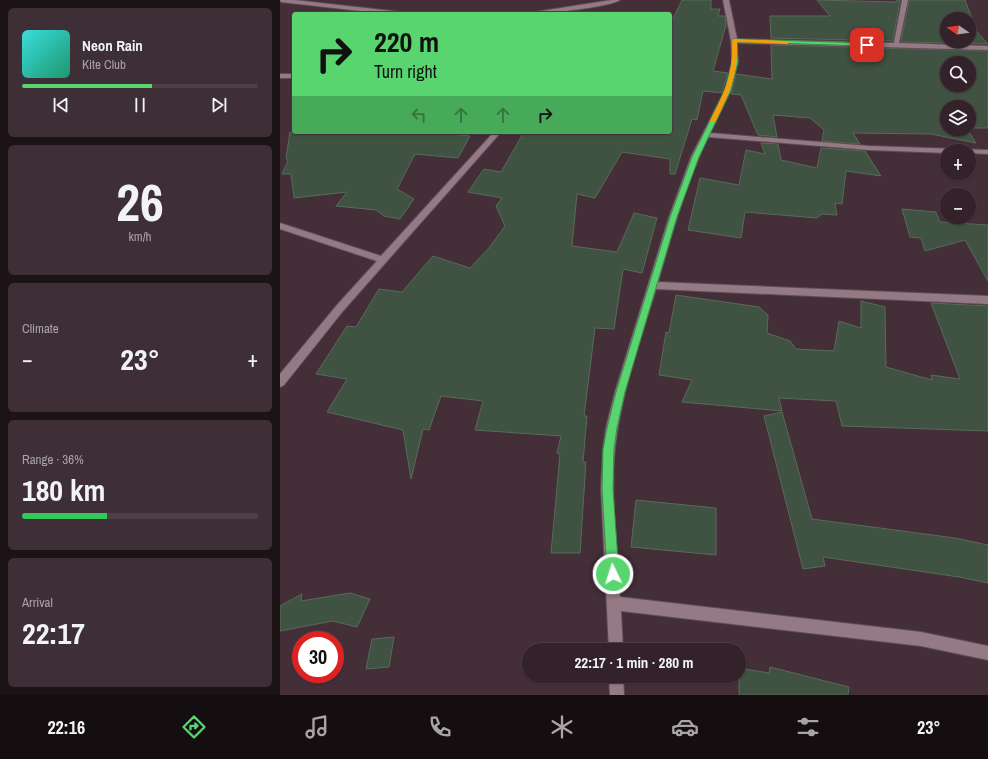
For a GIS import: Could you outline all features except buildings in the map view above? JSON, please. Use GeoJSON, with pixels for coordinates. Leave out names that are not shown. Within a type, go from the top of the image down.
{"type":"FeatureCollection","features":[{"type":"Feature","properties":{"kind":"street"},"geometry":{"type":"LineString","coordinates":[[281,0],[384,12]]}},
{"type":"Feature","properties":{"kind":"street"},"geometry":{"type":"LineString","coordinates":[[539,12],[607,3],[617,0]]}},
{"type":"Feature","properties":{"kind":"street"},"geometry":{"type":"LineString","coordinates":[[616,643],[607,489],[609,449],[620,392],[673,217],[696,157],[728,90],[735,62],[734,41],[726,0]]}},
{"type":"Feature","properties":{"kind":"street"},"geometry":{"type":"LineString","coordinates":[[896,46],[905,0]]}},
{"type":"Feature","properties":{"kind":"street"},"geometry":{"type":"LineString","coordinates":[[603,8],[607,3]]}},
{"type":"Feature","properties":{"kind":"street"},"geometry":{"type":"LineString","coordinates":[[734,41],[988,48]]}},
{"type":"Feature","properties":{"kind":"street"},"geometry":{"type":"LineString","coordinates":[[280,76],[292,76]]}},
{"type":"Feature","properties":{"kind":"street"},"geometry":{"type":"LineString","coordinates":[[280,382],[340,308],[496,134]]}},
{"type":"Feature","properties":{"kind":"street"},"geometry":{"type":"LineString","coordinates":[[706,135],[869,148],[940,150]]}},
{"type":"Feature","properties":{"kind":"street"},"geometry":{"type":"LineString","coordinates":[[976,151],[988,152]]}},
{"type":"Feature","properties":{"kind":"street"},"geometry":{"type":"LineString","coordinates":[[280,226],[383,260]]}},
{"type":"Feature","properties":{"kind":"street"},"geometry":{"type":"LineString","coordinates":[[653,285],[988,300]]}},
{"type":"Feature","properties":{"kind":"street"},"geometry":{"type":"LineString","coordinates":[[614,603],[921,640],[988,652]]}},
{"type":"Feature","properties":{"kind":"street"},"geometry":{"type":"LineString","coordinates":[[616,683],[617,695]]}},
{"type":"Feature","properties":{"kind":"slow traffic"},"geometry":{"type":"LineString","coordinates":[[713,121],[728,90],[735,62],[734,41],[787,42]]}},
{"type":"Feature","properties":{"kind":"route"},"geometry":{"type":"LineString","coordinates":[[613,574],[607,489],[609,449],[620,392],[673,217],[696,157],[728,90],[735,62],[734,41],[867,45]]}}]}
